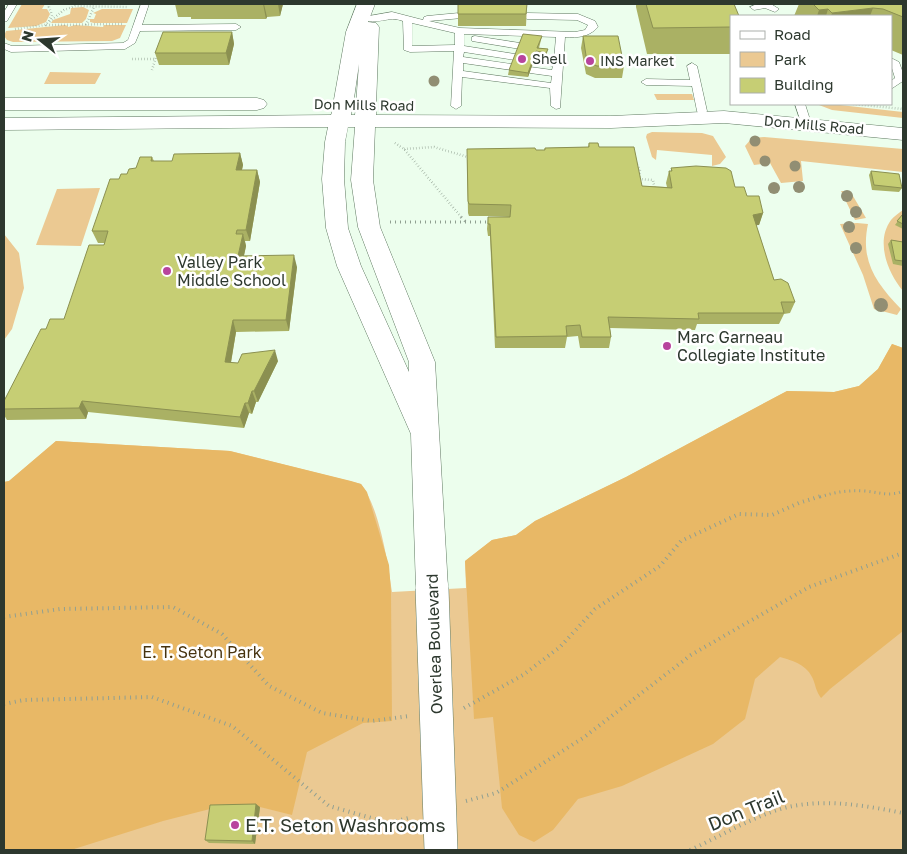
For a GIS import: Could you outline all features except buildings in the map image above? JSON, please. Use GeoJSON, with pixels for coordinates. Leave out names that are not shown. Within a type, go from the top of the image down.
{"type":"FeatureCollection","features":[{"type":"Feature","properties":{"kind":"main road","name":"Overlea Boulevard"},"geometry":{"type":"LineString","coordinates":[[369,12],[355,32],[334,142],[333,179],[337,228],[349,266],[426,438]]}},
{"type":"Feature","properties":{"kind":"main road","name":"Overlea Boulevard"},"geometry":{"type":"LineString","coordinates":[[369,12],[371,33],[362,180],[369,227],[422,362],[441,850]]}},
{"type":"Feature","properties":{"kind":"main road","name":"Don Mills Road"},"geometry":{"type":"LineString","coordinates":[[365,113],[556,96],[690,108],[724,118]]}},
{"type":"Feature","properties":{"kind":"main road","name":"Don Mills Road"},"geometry":{"type":"LineString","coordinates":[[4,104],[365,113],[601,122],[724,118],[806,123],[903,134]]}},
{"type":"Feature","properties":{"kind":"main road","name":"Don Mills Road"},"geometry":{"type":"LineString","coordinates":[[4,124],[341,113]]}},
{"type":"Feature","properties":{"kind":"lane"},"geometry":{"type":"LineString","coordinates":[[4,19],[13,4]]}},
{"type":"Feature","properties":{"kind":"lane"},"geometry":{"type":"LineString","coordinates":[[4,46],[11,49],[126,46],[132,41],[145,4]]}},
{"type":"Feature","properties":{"kind":"lane"},"geometry":{"type":"LineString","coordinates":[[757,9],[766,5],[775,9]]}},
{"type":"Feature","properties":{"kind":"lane"},"geometry":{"type":"LineString","coordinates":[[369,12],[381,24],[396,24],[410,20],[459,16]]}},
{"type":"Feature","properties":{"kind":"lane"},"geometry":{"type":"LineString","coordinates":[[460,34],[575,35],[588,32],[592,27],[592,23],[578,17],[526,16]]}},
{"type":"Feature","properties":{"kind":"lane"},"geometry":{"type":"LineString","coordinates":[[410,20],[460,34],[520,46]]}},
{"type":"Feature","properties":{"kind":"lane"},"geometry":{"type":"LineString","coordinates":[[410,20],[407,48],[459,48],[513,62],[458,59]]}},
{"type":"Feature","properties":{"kind":"lane"},"geometry":{"type":"LineString","coordinates":[[137,26],[236,26]]}},
{"type":"Feature","properties":{"kind":"lane"},"geometry":{"type":"LineString","coordinates":[[456,106],[460,34]]}},
{"type":"Feature","properties":{"kind":"lane"},"geometry":{"type":"LineString","coordinates":[[457,73],[556,96],[558,64],[556,51],[561,34]]}},
{"type":"Feature","properties":{"kind":"lane"},"geometry":{"type":"LineString","coordinates":[[534,60],[558,64]]}},
{"type":"Feature","properties":{"kind":"lane"},"geometry":{"type":"LineString","coordinates":[[892,62],[896,64],[900,79],[892,85]]}},
{"type":"Feature","properties":{"kind":"lane"},"geometry":{"type":"LineString","coordinates":[[692,66],[702,111]]}},
{"type":"Feature","properties":{"kind":"lane"},"geometry":{"type":"LineString","coordinates":[[530,70],[557,74]]}},
{"type":"Feature","properties":{"kind":"lane"},"geometry":{"type":"LineString","coordinates":[[646,82],[695,83]]}},
{"type":"Feature","properties":{"kind":"lane"},"geometry":{"type":"LineString","coordinates":[[800,105],[806,123]]}},
{"type":"Feature","properties":{"kind":"path"},"geometry":{"type":"LineString","coordinates":[[48,22],[52,14],[49,7],[50,4]]}},
{"type":"Feature","properties":{"kind":"path"},"geometry":{"type":"LineString","coordinates":[[45,25],[64,10],[78,5],[134,7]]}},
{"type":"Feature","properties":{"kind":"path"},"geometry":{"type":"LineString","coordinates":[[86,25],[94,7]]}},
{"type":"Feature","properties":{"kind":"path"},"geometry":{"type":"LineString","coordinates":[[7,30],[45,25],[137,26]]}},
{"type":"Feature","properties":{"kind":"path"},"geometry":{"type":"LineString","coordinates":[[152,70],[168,27]]}},
{"type":"Feature","properties":{"kind":"path"},"geometry":{"type":"LineString","coordinates":[[863,105],[903,109]]}},
{"type":"Feature","properties":{"kind":"path"},"geometry":{"type":"LineString","coordinates":[[394,143],[404,149],[466,223]]}},
{"type":"Feature","properties":{"kind":"path"},"geometry":{"type":"LineString","coordinates":[[404,149],[434,147],[447,149],[468,158],[477,158]]}},
{"type":"Feature","properties":{"kind":"path"},"geometry":{"type":"LineString","coordinates":[[634,158],[640,170],[639,179],[653,180],[656,198]]}},
{"type":"Feature","properties":{"kind":"path"},"geometry":{"type":"LineString","coordinates":[[389,222],[493,222]]}},
{"type":"Feature","properties":{"kind":"path","name":"Don Trail"},"geometry":{"type":"LineString","coordinates":[[690,850],[777,810],[797,806],[830,803],[903,813]]}},
{"type":"Feature","properties":{"kind":"green space"},"geometry":{"type":"Polygon","coordinates":[[[22,4],[45,4],[42,9],[47,9],[50,14],[46,22],[36,26],[8,28],[22,4]]]}},
{"type":"Feature","properties":{"kind":"green space"},"geometry":{"type":"Polygon","coordinates":[[[83,7],[89,10],[86,19],[82,23],[51,23],[53,20],[70,14],[71,8],[83,7]]]}},
{"type":"Feature","properties":{"kind":"green space"},"geometry":{"type":"Polygon","coordinates":[[[102,9],[133,9],[127,23],[90,22],[90,19],[94,19],[96,14],[93,13],[102,9]]]}},
{"type":"Feature","properties":{"kind":"green space"},"geometry":{"type":"Polygon","coordinates":[[[65,25],[68,27],[75,25],[103,27],[104,25],[126,25],[120,38],[112,41],[13,42],[7,40],[4,36],[6,31],[65,25]]]}},
{"type":"Feature","properties":{"kind":"green space"},"geometry":{"type":"Polygon","coordinates":[[[50,72],[101,73],[95,84],[44,84],[50,72]]]}},
{"type":"Feature","properties":{"kind":"green space"},"geometry":{"type":"Polygon","coordinates":[[[654,94],[692,94],[694,100],[657,100],[654,94]]]}},
{"type":"Feature","properties":{"kind":"green space"},"geometry":{"type":"Polygon","coordinates":[[[819,105],[840,105],[903,112],[903,118],[832,110],[819,105]]]}},
{"type":"Feature","properties":{"kind":"green space"},"geometry":{"type":"Polygon","coordinates":[[[652,132],[702,133],[713,136],[726,157],[720,164],[712,166],[712,155],[657,150],[656,160],[652,157],[646,137],[647,134],[652,132]]]}},
{"type":"Feature","properties":{"kind":"green space"},"geometry":{"type":"Polygon","coordinates":[[[764,137],[903,149],[903,172],[801,161],[803,181],[781,183],[770,163],[754,165],[745,146],[752,138],[764,137]]]}},
{"type":"Feature","properties":{"kind":"green space"},"geometry":{"type":"Polygon","coordinates":[[[100,188],[81,246],[36,245],[57,189],[100,188]]]}},
{"type":"Feature","properties":{"kind":"green space"},"geometry":{"type":"Polygon","coordinates":[[[841,191],[850,191],[866,218],[855,220],[841,191]]]}},
{"type":"Feature","properties":{"kind":"green space"},"geometry":{"type":"Polygon","coordinates":[[[903,210],[903,291],[888,266],[885,257],[884,238],[886,229],[892,219],[903,210]]]}},
{"type":"Feature","properties":{"kind":"green space"},"geometry":{"type":"Polygon","coordinates":[[[840,224],[868,224],[866,249],[868,260],[877,280],[901,309],[897,315],[874,309],[863,275],[840,224]]]}},
{"type":"Feature","properties":{"kind":"green space"},"geometry":{"type":"Polygon","coordinates":[[[4,234],[19,253],[24,288],[12,329],[4,340],[4,234]]]}},
{"type":"Feature","properties":{"kind":"green space","name":"E. T. Seton Park"},"geometry":{"type":"Polygon","coordinates":[[[892,344],[903,348],[903,850],[4,850],[4,482],[9,481],[56,441],[230,451],[361,484],[378,520],[392,592],[466,588],[465,561],[492,540],[516,535],[535,521],[626,477],[787,391],[834,392],[859,386],[878,369],[892,344]]]}},
{"type":"Feature","properties":{"kind":"green space"},"geometry":{"type":"Polygon","coordinates":[[[892,344],[903,348],[903,631],[821,698],[813,679],[804,667],[780,657],[755,679],[745,719],[713,744],[622,786],[578,799],[553,830],[534,842],[519,835],[502,808],[493,717],[474,719],[465,561],[492,540],[516,535],[535,521],[626,477],[787,391],[834,392],[859,386],[878,369],[892,344]]]}},
{"type":"Feature","properties":{"kind":"green space"},"geometry":{"type":"Polygon","coordinates":[[[56,441],[230,451],[351,481],[361,484],[367,492],[389,565],[392,721],[363,723],[307,752],[292,815],[260,807],[214,808],[163,821],[71,850],[4,850],[4,482],[9,481],[56,441]]]}},
{"type":"Feature","properties":{"kind":"place","name":"Shell"},"geometry":{"type":"Point","coordinates":[522,59]}},
{"type":"Feature","properties":{"kind":"place","name":"INS Market"},"geometry":{"type":"Point","coordinates":[590,61]}},
{"type":"Feature","properties":{"kind":"place","name":"Valley Park Middle School"},"geometry":{"type":"Point","coordinates":[167,271]}},
{"type":"Feature","properties":{"kind":"place","name":"Marc Garneau Collegiate Institute"},"geometry":{"type":"Point","coordinates":[667,346]}},
{"type":"Feature","properties":{"kind":"place","name":"E.T. Seton Washrooms"},"geometry":{"type":"Point","coordinates":[235,825]}}]}
